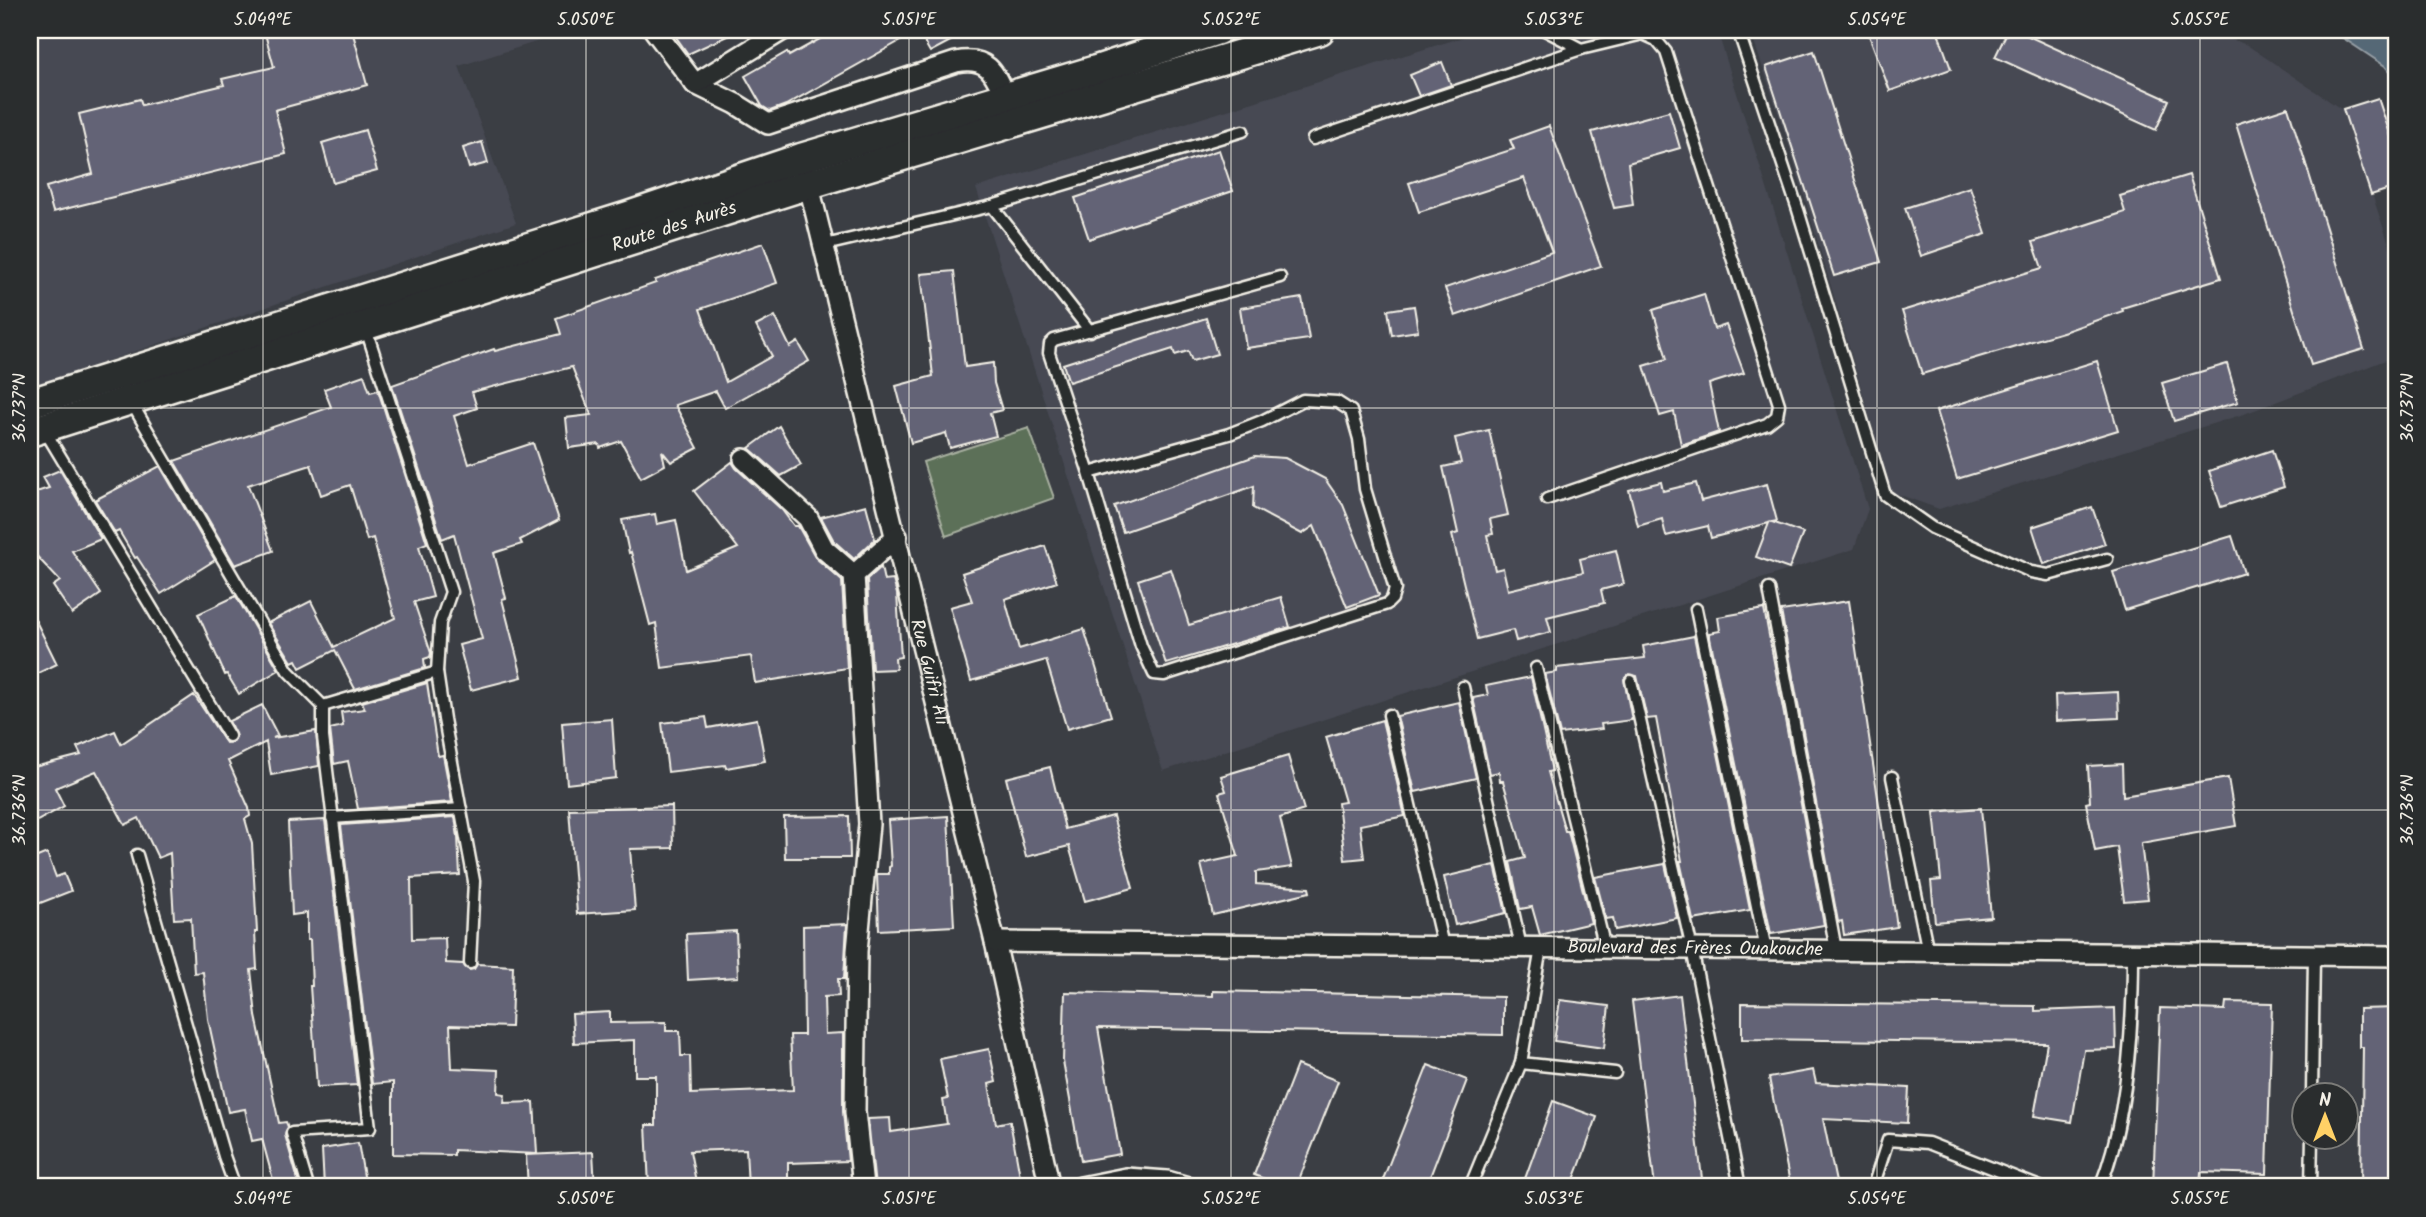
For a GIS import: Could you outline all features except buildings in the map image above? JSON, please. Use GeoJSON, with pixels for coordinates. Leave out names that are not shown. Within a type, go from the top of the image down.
{"type":"FeatureCollection","features":[{"type":"Feature","properties":{"kind":"street"},"geometry":{"type":"LineString","coordinates":[[654,30],[695,84],[736,104],[768,124],[971,59],[987,66],[995,75],[1005,97]]}},
{"type":"Feature","properties":{"kind":"street"},"geometry":{"type":"LineString","coordinates":[[695,84],[783,30]]}},
{"type":"Feature","properties":{"kind":"street","name":"Route des Aurès"},"geometry":{"type":"LineString","coordinates":[[34,420],[130,400],[365,325],[806,171],[1005,97],[1219,30]]}},
{"type":"Feature","properties":{"kind":"street","name":"Route des Aurès"},"geometry":{"type":"LineString","coordinates":[[34,420],[628,216],[1112,95],[1320,30]]}},
{"type":"Feature","properties":{"kind":"street","name":"Rue Guifri Ali"},"geometry":{"type":"LineString","coordinates":[[806,171],[995,942],[1050,1187]]}},
{"type":"Feature","properties":{"kind":"street"},"geometry":{"type":"LineString","coordinates":[[744,459],[808,518],[824,549],[854,575],[869,824],[857,951],[855,1112],[863,1187]]}},
{"type":"Feature","properties":{"kind":"street"},"geometry":{"type":"LineString","coordinates":[[854,575],[897,536]]}},
{"type":"Feature","properties":{"kind":"street","name":"Boulevard des Frères Ouakouche"},"geometry":{"type":"LineString","coordinates":[[995,942],[2396,957]]}},
{"type":"Feature","properties":{"kind":"street"},"geometry":{"type":"LineString","coordinates":[[1081,1187],[1126,1178],[1167,1181],[1188,1187]]}},
{"type":"Feature","properties":{"kind":"lane"},"geometry":{"type":"LineString","coordinates":[[1545,30],[1580,49]]}},
{"type":"Feature","properties":{"kind":"lane"},"geometry":{"type":"LineString","coordinates":[[1738,30],[1798,210],[1885,495],[1931,527],[2031,572],[2048,575],[2108,559]]}},
{"type":"Feature","properties":{"kind":"lane"},"geometry":{"type":"LineString","coordinates":[[1314,139],[1580,49],[1643,34],[1656,40],[1666,52],[1779,404],[1777,416],[1768,424],[1547,499]]}},
{"type":"Feature","properties":{"kind":"lane"},"geometry":{"type":"LineString","coordinates":[[825,246],[992,206],[1243,131]]}},
{"type":"Feature","properties":{"kind":"lane"},"geometry":{"type":"LineString","coordinates":[[992,206],[1090,331]]}},
{"type":"Feature","properties":{"kind":"lane"},"geometry":{"type":"LineString","coordinates":[[1089,473],[1229,434],[1303,400],[1337,401],[1351,411],[1359,439],[1365,489],[1395,589],[1392,599],[1387,604],[1164,675],[1154,674],[1141,646],[1089,473],[1049,353],[1050,344],[1055,340],[1280,277]]}},
{"type":"Feature","properties":{"kind":"lane"},"geometry":{"type":"LineString","coordinates":[[365,325],[451,592],[440,623],[438,672],[474,881],[470,963]]}},
{"type":"Feature","properties":{"kind":"lane"},"geometry":{"type":"LineString","coordinates":[[130,400],[288,671],[323,706],[323,737],[370,1129],[292,1133],[308,1187]]}},
{"type":"Feature","properties":{"kind":"lane"},"geometry":{"type":"LineString","coordinates":[[34,420],[229,736]]}},
{"type":"Feature","properties":{"kind":"lane"},"geometry":{"type":"LineString","coordinates":[[1769,589],[1836,950]]}},
{"type":"Feature","properties":{"kind":"lane"},"geometry":{"type":"LineString","coordinates":[[1696,609],[1766,950]]}},
{"type":"Feature","properties":{"kind":"lane"},"geometry":{"type":"LineString","coordinates":[[1536,667],[1605,948]]}},
{"type":"Feature","properties":{"kind":"lane"},"geometry":{"type":"LineString","coordinates":[[323,706],[438,672]]}},
{"type":"Feature","properties":{"kind":"lane"},"geometry":{"type":"LineString","coordinates":[[1630,681],[1692,949],[1740,1187]]}},
{"type":"Feature","properties":{"kind":"lane"},"geometry":{"type":"LineString","coordinates":[[1463,687],[1521,947]]}},
{"type":"Feature","properties":{"kind":"lane"},"geometry":{"type":"LineString","coordinates":[[1389,715],[1443,946]]}},
{"type":"Feature","properties":{"kind":"lane"},"geometry":{"type":"LineString","coordinates":[[1892,778],[1928,952]]}},
{"type":"Feature","properties":{"kind":"lane"},"geometry":{"type":"LineString","coordinates":[[332,818],[461,809]]}},
{"type":"Feature","properties":{"kind":"lane"},"geometry":{"type":"LineString","coordinates":[[137,855],[235,1187]]}},
{"type":"Feature","properties":{"kind":"lane"},"geometry":{"type":"LineString","coordinates":[[1470,1187],[1521,1063],[1541,948]]}},
{"type":"Feature","properties":{"kind":"lane"},"geometry":{"type":"LineString","coordinates":[[2100,1187],[2107,1170],[2131,1045],[2133,954]]}},
{"type":"Feature","properties":{"kind":"lane"},"geometry":{"type":"LineString","coordinates":[[2312,1080],[2314,956]]}},
{"type":"Feature","properties":{"kind":"lane"},"geometry":{"type":"LineString","coordinates":[[1521,1063],[1615,1073]]}},
{"type":"Feature","properties":{"kind":"lane"},"geometry":{"type":"LineString","coordinates":[[1873,1187],[1888,1140],[1928,1143],[2040,1187]]}},
{"type":"Feature","properties":{"kind":"lane"},"geometry":{"type":"LineString","coordinates":[[2311,1187],[2312,1150]]}},
{"type":"Feature","properties":{"kind":"shaded area"},"geometry":{"type":"Polygon","coordinates":[[[30,30],[574,30],[459,66],[516,223],[30,387],[30,30]]]}},
{"type":"Feature","properties":{"kind":"shaded area"},"geometry":{"type":"Polygon","coordinates":[[[1486,30],[1717,30],[1868,509],[1854,549],[1163,771],[976,188],[1486,30]]]}},
{"type":"Feature","properties":{"kind":"shaded area"},"geometry":{"type":"Polygon","coordinates":[[[1750,30],[2207,30],[2247,45],[2344,111],[2396,265],[2396,356],[2244,414],[1939,509],[1892,492],[1789,145],[1750,30]]]}},
{"type":"Feature","properties":{"kind":"green space"},"geometry":{"type":"Polygon","coordinates":[[[1029,428],[1054,498],[946,536],[923,462],[1029,428]]]}},
{"type":"Feature","properties":{"kind":"water"},"geometry":{"type":"Polygon","coordinates":[[[2331,30],[2396,30],[2396,79],[2385,66],[2331,30]]]}}]}
